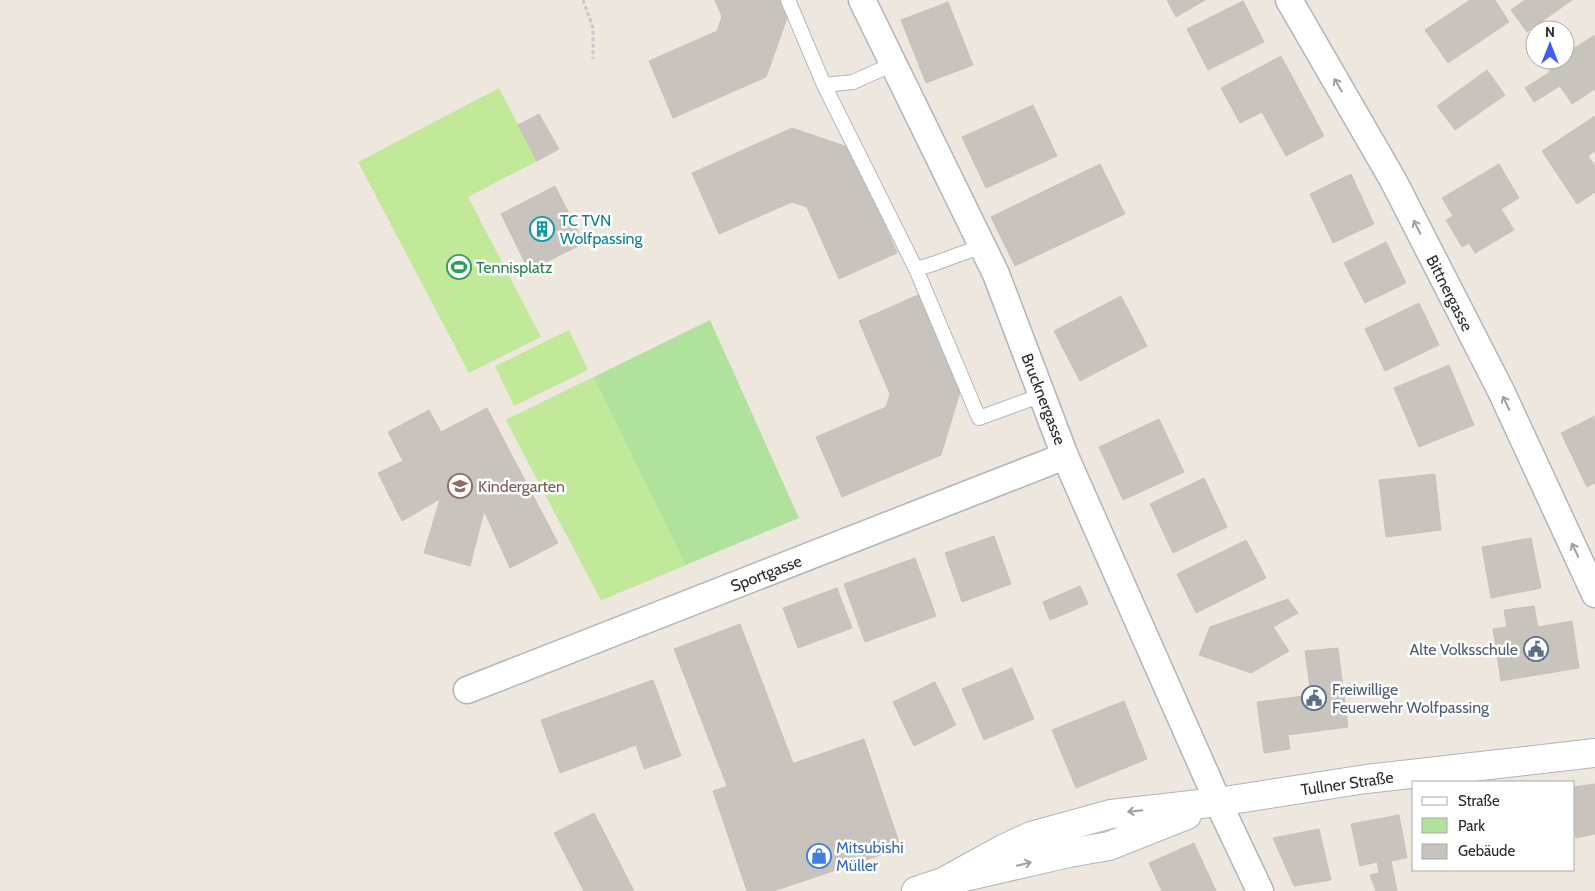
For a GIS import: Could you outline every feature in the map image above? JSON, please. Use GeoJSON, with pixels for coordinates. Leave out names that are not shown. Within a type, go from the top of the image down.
{"type":"FeatureCollection","features":[{"type":"Feature","properties":{"kind":"main road","name":"Tullner Straße"},"geometry":{"type":"LineString","coordinates":[[916,891],[943,882],[1068,853],[1109,846],[1218,802],[1366,779],[1595,753]]}},
{"type":"Feature","properties":{"kind":"street","name":"Brucknergasse"},"geometry":{"type":"LineString","coordinates":[[862,0],[996,274],[1065,456],[1218,802],[1260,891]]}},
{"type":"Feature","properties":{"kind":"street","name":"Bittnergasse"},"geometry":{"type":"LineString","coordinates":[[1289,0],[1393,180],[1501,391],[1595,594]]}},
{"type":"Feature","properties":{"kind":"street","name":"Sportgasse"},"geometry":{"type":"LineString","coordinates":[[467,690],[1065,456]]}},
{"type":"Feature","properties":{"kind":"lane"},"geometry":{"type":"LineString","coordinates":[[788,0],[824,86],[916,269],[979,418],[1042,394]]}},
{"type":"Feature","properties":{"kind":"lane"},"geometry":{"type":"LineString","coordinates":[[824,86],[853,82],[893,64]]}},
{"type":"Feature","properties":{"kind":"lane"},"geometry":{"type":"LineString","coordinates":[[916,269],[982,246]]}},
{"type":"Feature","properties":{"kind":"path"},"geometry":{"type":"LineString","coordinates":[[583,0],[593,28],[593,59]]}},
{"type":"Feature","properties":{"kind":"green space","name":"Tennisplatz"},"geometry":{"type":"Polygon","coordinates":[[[499,88],[537,161],[468,197],[541,337],[469,373],[358,162],[499,88]]]}},
{"type":"Feature","properties":{"kind":"green space"},"geometry":{"type":"Polygon","coordinates":[[[710,320],[799,518],[601,600],[506,420],[710,320]]]}},
{"type":"Feature","properties":{"kind":"green space"},"geometry":{"type":"Polygon","coordinates":[[[569,330],[588,370],[514,406],[495,366],[569,330]]]}},
{"type":"Feature","properties":{"kind":"green space"},"geometry":{"type":"Polygon","coordinates":[[[594,377],[686,565],[601,600],[506,420],[594,377]]]}},
{"type":"Feature","properties":{"kind":"building"},"geometry":{"type":"Polygon","coordinates":[[[715,0],[779,0],[787,18],[766,77],[673,118],[649,61],[717,31],[722,17],[715,0]]]}},
{"type":"Feature","properties":{"kind":"building"},"geometry":{"type":"Polygon","coordinates":[[[1167,0],[1205,0],[1176,17],[1167,0]]]}},
{"type":"Feature","properties":{"kind":"building"},"geometry":{"type":"Polygon","coordinates":[[[1470,0],[1495,0],[1509,22],[1448,63],[1425,30],[1470,0]]]}},
{"type":"Feature","properties":{"kind":"building"},"geometry":{"type":"Polygon","coordinates":[[[1525,0],[1572,0],[1544,20],[1525,20],[1525,29],[1511,10],[1525,0]]]}},
{"type":"Feature","properties":{"kind":"building"},"geometry":{"type":"Polygon","coordinates":[[[1243,1],[1264,42],[1208,70],[1187,29],[1243,1]]]}},
{"type":"Feature","properties":{"kind":"building"},"geometry":{"type":"Polygon","coordinates":[[[948,2],[973,65],[926,83],[901,20],[948,2]]]}},
{"type":"Feature","properties":{"kind":"building"},"geometry":{"type":"Polygon","coordinates":[[[1595,35],[1595,89],[1572,104],[1560,86],[1534,102],[1525,88],[1550,72],[1549,70],[1575,70],[1575,48],[1595,35]]]}},
{"type":"Feature","properties":{"kind":"building"},"geometry":{"type":"Polygon","coordinates":[[[1281,56],[1324,136],[1286,156],[1262,112],[1240,123],[1221,88],[1281,56]]]}},
{"type":"Feature","properties":{"kind":"building"},"geometry":{"type":"Polygon","coordinates":[[[1487,70],[1505,95],[1455,130],[1437,106],[1487,70]]]}},
{"type":"Feature","properties":{"kind":"building"},"geometry":{"type":"Polygon","coordinates":[[[1033,105],[1057,156],[986,188],[962,137],[1033,105]]]}},
{"type":"Feature","properties":{"kind":"building"},"geometry":{"type":"Polygon","coordinates":[[[539,114],[559,149],[537,161],[518,125],[539,114]]]}},
{"type":"Feature","properties":{"kind":"building"},"geometry":{"type":"Polygon","coordinates":[[[1595,116],[1595,151],[1588,156],[1595,166],[1595,192],[1577,204],[1542,151],[1595,116]]]}},
{"type":"Feature","properties":{"kind":"building"},"geometry":{"type":"Polygon","coordinates":[[[792,128],[851,148],[897,253],[839,279],[807,207],[792,202],[719,234],[692,173],[792,128]]]}},
{"type":"Feature","properties":{"kind":"building"},"geometry":{"type":"Polygon","coordinates":[[[1100,164],[1125,214],[1015,266],[991,217],[1100,164]]]}},
{"type":"Feature","properties":{"kind":"building"},"geometry":{"type":"Polygon","coordinates":[[[1499,164],[1519,198],[1501,209],[1514,230],[1475,253],[1469,243],[1462,247],[1446,220],[1453,216],[1442,198],[1499,164]]]}},
{"type":"Feature","properties":{"kind":"building"},"geometry":{"type":"Polygon","coordinates":[[[1351,174],[1374,224],[1333,243],[1310,194],[1351,174]]]}},
{"type":"Feature","properties":{"kind":"building","name":"TC TVN Wolfpassing"},"geometry":{"type":"Polygon","coordinates":[[[555,186],[584,243],[529,271],[501,214],[555,186]]]}},
{"type":"Feature","properties":{"kind":"building"},"geometry":{"type":"Polygon","coordinates":[[[1386,242],[1406,283],[1365,303],[1344,263],[1386,242]]]}},
{"type":"Feature","properties":{"kind":"building"},"geometry":{"type":"Polygon","coordinates":[[[918,295],[960,392],[941,455],[842,497],[816,437],[886,407],[890,394],[859,321],[918,295]]]}},
{"type":"Feature","properties":{"kind":"building"},"geometry":{"type":"Polygon","coordinates":[[[1121,296],[1147,346],[1080,381],[1054,331],[1121,296]]]}},
{"type":"Feature","properties":{"kind":"building"},"geometry":{"type":"Polygon","coordinates":[[[1419,303],[1439,345],[1385,371],[1365,329],[1419,303]]]}},
{"type":"Feature","properties":{"kind":"building"},"geometry":{"type":"Polygon","coordinates":[[[1449,365],[1474,425],[1419,447],[1394,388],[1449,365]]]}},
{"type":"Feature","properties":{"kind":"building"},"geometry":{"type":"Polygon","coordinates":[[[487,408],[558,543],[510,568],[484,511],[470,566],[424,553],[440,499],[402,521],[378,473],[403,461],[388,432],[429,410],[441,432],[487,408]]]}},
{"type":"Feature","properties":{"kind":"building"},"geometry":{"type":"Polygon","coordinates":[[[1595,416],[1595,483],[1587,487],[1561,433],[1595,416]]]}},
{"type":"Feature","properties":{"kind":"building"},"geometry":{"type":"Polygon","coordinates":[[[1159,419],[1184,472],[1123,500],[1099,447],[1159,419]]]}},
{"type":"Feature","properties":{"kind":"building"},"geometry":{"type":"Polygon","coordinates":[[[1435,474],[1441,530],[1386,537],[1379,480],[1435,474]]]}},
{"type":"Feature","properties":{"kind":"building"},"geometry":{"type":"Polygon","coordinates":[[[1204,478],[1227,527],[1173,553],[1150,504],[1204,478]]]}},
{"type":"Feature","properties":{"kind":"building"},"geometry":{"type":"Polygon","coordinates":[[[994,536],[1011,584],[962,602],[945,553],[994,536]]]}},
{"type":"Feature","properties":{"kind":"building"},"geometry":{"type":"Polygon","coordinates":[[[1531,538],[1541,588],[1491,598],[1482,547],[1531,538]]]}},
{"type":"Feature","properties":{"kind":"building"},"geometry":{"type":"Polygon","coordinates":[[[1246,540],[1266,578],[1196,613],[1177,574],[1246,540]]]}},
{"type":"Feature","properties":{"kind":"building"},"geometry":{"type":"Polygon","coordinates":[[[915,558],[936,616],[865,642],[844,584],[915,558]]]}},
{"type":"Feature","properties":{"kind":"building"},"geometry":{"type":"Polygon","coordinates":[[[1080,586],[1088,604],[1050,620],[1043,602],[1080,586]]]}},
{"type":"Feature","properties":{"kind":"building"},"geometry":{"type":"Polygon","coordinates":[[[837,588],[852,628],[798,648],[783,608],[837,588]]]}},
{"type":"Feature","properties":{"kind":"building"},"geometry":{"type":"Polygon","coordinates":[[[1288,599],[1298,613],[1273,627],[1289,651],[1251,673],[1199,655],[1210,627],[1288,599]]]}},
{"type":"Feature","properties":{"kind":"building","name":"Alte Volksschule"},"geometry":{"type":"Polygon","coordinates":[[[1534,606],[1538,627],[1572,621],[1579,668],[1501,681],[1493,629],[1507,627],[1504,610],[1534,606]]]}},
{"type":"Feature","properties":{"kind":"building"},"geometry":{"type":"Polygon","coordinates":[[[740,624],[793,763],[727,786],[674,649],[740,624]]]}},
{"type":"Feature","properties":{"kind":"building","name":"Freiwillige Feuerwehr Wolfpassing"},"geometry":{"type":"Polygon","coordinates":[[[1338,648],[1348,727],[1288,735],[1290,749],[1264,753],[1257,702],[1311,695],[1305,651],[1338,648]]]}},
{"type":"Feature","properties":{"kind":"building"},"geometry":{"type":"Polygon","coordinates":[[[1012,668],[1034,719],[984,740],[962,689],[1012,668]]]}},
{"type":"Feature","properties":{"kind":"building"},"geometry":{"type":"Polygon","coordinates":[[[653,680],[681,756],[644,769],[636,745],[560,773],[541,720],[653,680]]]}},
{"type":"Feature","properties":{"kind":"building"},"geometry":{"type":"Polygon","coordinates":[[[935,682],[956,725],[914,746],[893,702],[935,682]]]}},
{"type":"Feature","properties":{"kind":"building"},"geometry":{"type":"Polygon","coordinates":[[[1124,701],[1147,759],[1076,788],[1052,730],[1124,701]]]}},
{"type":"Feature","properties":{"kind":"building"},"geometry":{"type":"Polygon","coordinates":[[[864,739],[901,848],[774,891],[747,891],[713,791],[864,739]]]}},
{"type":"Feature","properties":{"kind":"building"},"geometry":{"type":"Polygon","coordinates":[[[1595,784],[1595,834],[1576,838],[1575,787],[1595,784]]]}},
{"type":"Feature","properties":{"kind":"building"},"geometry":{"type":"Polygon","coordinates":[[[594,813],[634,891],[584,891],[554,833],[594,813]]]}},
{"type":"Feature","properties":{"kind":"building"},"geometry":{"type":"Polygon","coordinates":[[[1399,815],[1407,858],[1391,861],[1397,891],[1376,891],[1370,875],[1379,873],[1377,862],[1360,866],[1351,824],[1399,815]]]}},
{"type":"Feature","properties":{"kind":"building"},"geometry":{"type":"Polygon","coordinates":[[[1319,829],[1331,880],[1294,886],[1273,838],[1319,829]]]}},
{"type":"Feature","properties":{"kind":"building"},"geometry":{"type":"Polygon","coordinates":[[[1194,843],[1216,891],[1162,891],[1149,863],[1194,843]]]}},
{"type":"Feature","properties":{"kind":"place","name":"TC TVN Wolfpassing"},"geometry":{"type":"Point","coordinates":[542,229]}},
{"type":"Feature","properties":{"kind":"place","name":"Tennisplatz"},"geometry":{"type":"Point","coordinates":[459,267]}},
{"type":"Feature","properties":{"kind":"place","name":"Kindergarten"},"geometry":{"type":"Point","coordinates":[460,486]}},
{"type":"Feature","properties":{"kind":"place","name":"Alte Volksschule"},"geometry":{"type":"Point","coordinates":[1536,649]}},
{"type":"Feature","properties":{"kind":"place","name":"Freiwillige Feuerwehr Wolfpassing"},"geometry":{"type":"Point","coordinates":[1314,698]}},
{"type":"Feature","properties":{"kind":"place","name":"Mitsubishi Müller"},"geometry":{"type":"Point","coordinates":[819,856]}}]}
